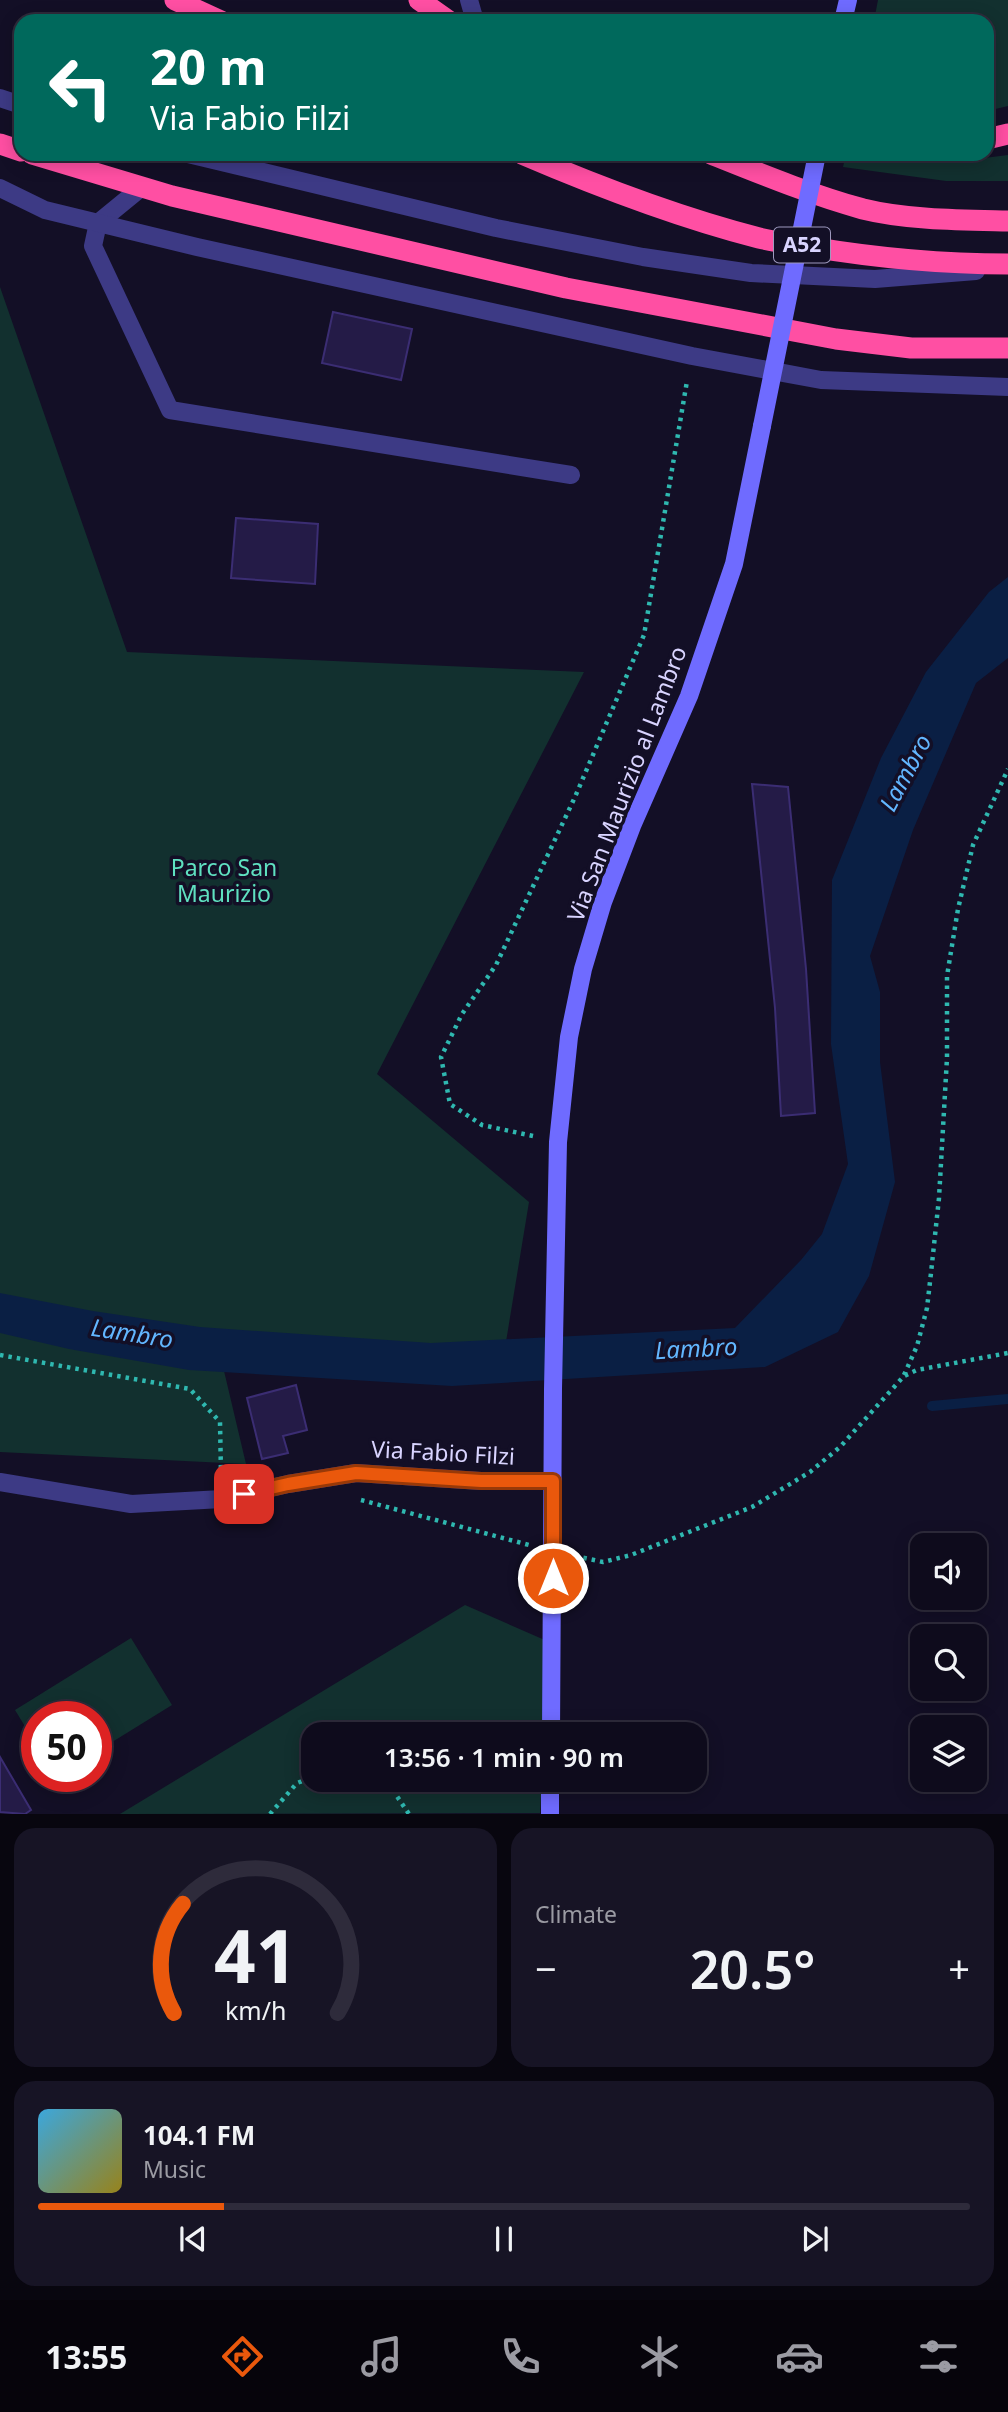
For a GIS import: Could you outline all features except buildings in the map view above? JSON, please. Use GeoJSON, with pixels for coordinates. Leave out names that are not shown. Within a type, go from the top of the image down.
{"type":"FeatureCollection","features":[{"type":"Feature","properties":{"kind":"highway"},"geometry":{"type":"LineString","coordinates":[[175,0],[206,14]]}},
{"type":"Feature","properties":{"kind":"highway"},"geometry":{"type":"LineString","coordinates":[[419,0],[439,14]]}},
{"type":"Feature","properties":{"kind":"highway"},"geometry":{"type":"LineString","coordinates":[[55,161],[172,196],[566,288],[836,339],[911,348],[1008,348]]}},
{"type":"Feature","properties":{"kind":"highway","name":"A52"},"geometry":{"type":"LineString","coordinates":[[539,161],[676,214],[761,239],[867,257],[1008,266]]}},
{"type":"Feature","properties":{"kind":"highway","name":"A52"},"geometry":{"type":"LineString","coordinates":[[729,161],[865,209],[937,219],[1008,221]]}},
{"type":"Feature","properties":{"kind":"main road","name":"Via San Maurizio al Lambro"},"geometry":{"type":"LineString","coordinates":[[551,1722],[558,1142],[569,1037],[583,970],[603,902],[632,826],[689,696],[734,564],[816,161]]}},
{"type":"Feature","properties":{"kind":"main road"},"geometry":{"type":"LineString","coordinates":[[550,1792],[550,1814]]}},
{"type":"Feature","properties":{"kind":"street"},"geometry":{"type":"LineString","coordinates":[[217,161],[495,228],[643,257],[751,273],[875,279],[1008,266]]}},
{"type":"Feature","properties":{"kind":"street"},"geometry":{"type":"LineString","coordinates":[[142,187],[98,223],[93,246],[170,410],[571,475]]}},
{"type":"Feature","properties":{"kind":"street"},"geometry":{"type":"LineString","coordinates":[[0,188],[45,211],[692,356],[821,380],[1008,387]]}},
{"type":"Feature","properties":{"kind":"street","name":"Via Fabio Filzi"},"geometry":{"type":"LineString","coordinates":[[0,1482],[131,1504],[222,1499],[288,1484],[356,1473],[481,1481],[553,1481]]}},
{"type":"Feature","properties":{"kind":"path"},"geometry":{"type":"LineString","coordinates":[[558,1142],[482,1125],[450,1104],[441,1057],[462,1014],[496,965],[575,797],[644,635],[692,356]]}},
{"type":"Feature","properties":{"kind":"path"},"geometry":{"type":"LineString","coordinates":[[348,1502],[361,1500],[553,1552],[603,1562],[655,1547],[752,1507],[810,1472],[840,1447],[904,1376],[917,1346],[927,1308],[939,1198],[947,1058],[947,976],[958,909],[973,845],[1008,769]]}},
{"type":"Feature","properties":{"kind":"path"},"geometry":{"type":"LineString","coordinates":[[904,1376],[917,1370],[1008,1353]]}},
{"type":"Feature","properties":{"kind":"path"},"geometry":{"type":"LineString","coordinates":[[0,1355],[190,1389],[220,1422],[222,1499]]}},
{"type":"Feature","properties":{"kind":"path"},"geometry":{"type":"LineString","coordinates":[[270,1814],[301,1782]]}},
{"type":"Feature","properties":{"kind":"path"},"geometry":{"type":"LineString","coordinates":[[394,1792],[409,1814]]}},
{"type":"Feature","properties":{"kind":"green space"},"geometry":{"type":"Polygon","coordinates":[[[878,0],[1008,0],[1008,106],[994,109],[994,14],[875,14],[878,0]]]}},
{"type":"Feature","properties":{"kind":"green space"},"geometry":{"type":"Polygon","coordinates":[[[1008,155],[1008,181],[946,181],[843,167],[844,161],[994,161],[994,156],[1008,155]]]}},
{"type":"Feature","properties":{"kind":"green space","name":"Parco San Maurizio"},"geometry":{"type":"Polygon","coordinates":[[[0,287],[127,652],[584,672],[377,1074],[529,1202],[502,1366],[220,1354],[246,1464],[0,1452],[0,287]]]}},
{"type":"Feature","properties":{"kind":"green space"},"geometry":{"type":"Polygon","coordinates":[[[465,1605],[547,1641],[544,1722],[301,1722],[301,1792],[541,1792],[540,1813],[120,1814],[465,1605]]]}},
{"type":"Feature","properties":{"kind":"green space"},"geometry":{"type":"Polygon","coordinates":[[[131,1638],[172,1705],[112,1742],[112,1701],[30,1701],[131,1638]]]}},
{"type":"Feature","properties":{"kind":"green space"},"geometry":{"type":"Polygon","coordinates":[[[21,1706],[21,1720],[15,1710],[21,1706]]]}},
{"type":"Feature","properties":{"kind":"water","name":"Lambro"},"geometry":{"type":"Polygon","coordinates":[[[1008,577],[1008,658],[976,683],[913,830],[870,956],[880,992],[880,1062],[895,1182],[869,1276],[838,1332],[765,1367],[452,1386],[189,1370],[69,1349],[0,1333],[0,1293],[93,1311],[200,1327],[431,1343],[735,1328],[801,1260],[822,1234],[848,1164],[831,1044],[832,880],[881,758],[926,672],[989,592],[1008,577]]]}},
{"type":"Feature","properties":{"kind":"waterway"},"geometry":{"type":"LineString","coordinates":[[932,1406],[1008,1399]]}},
{"type":"Feature","properties":{"kind":"route"},"geometry":{"type":"LineString","coordinates":[[244,1494],[356,1473],[481,1481],[553,1481],[553,1578]]}}]}
